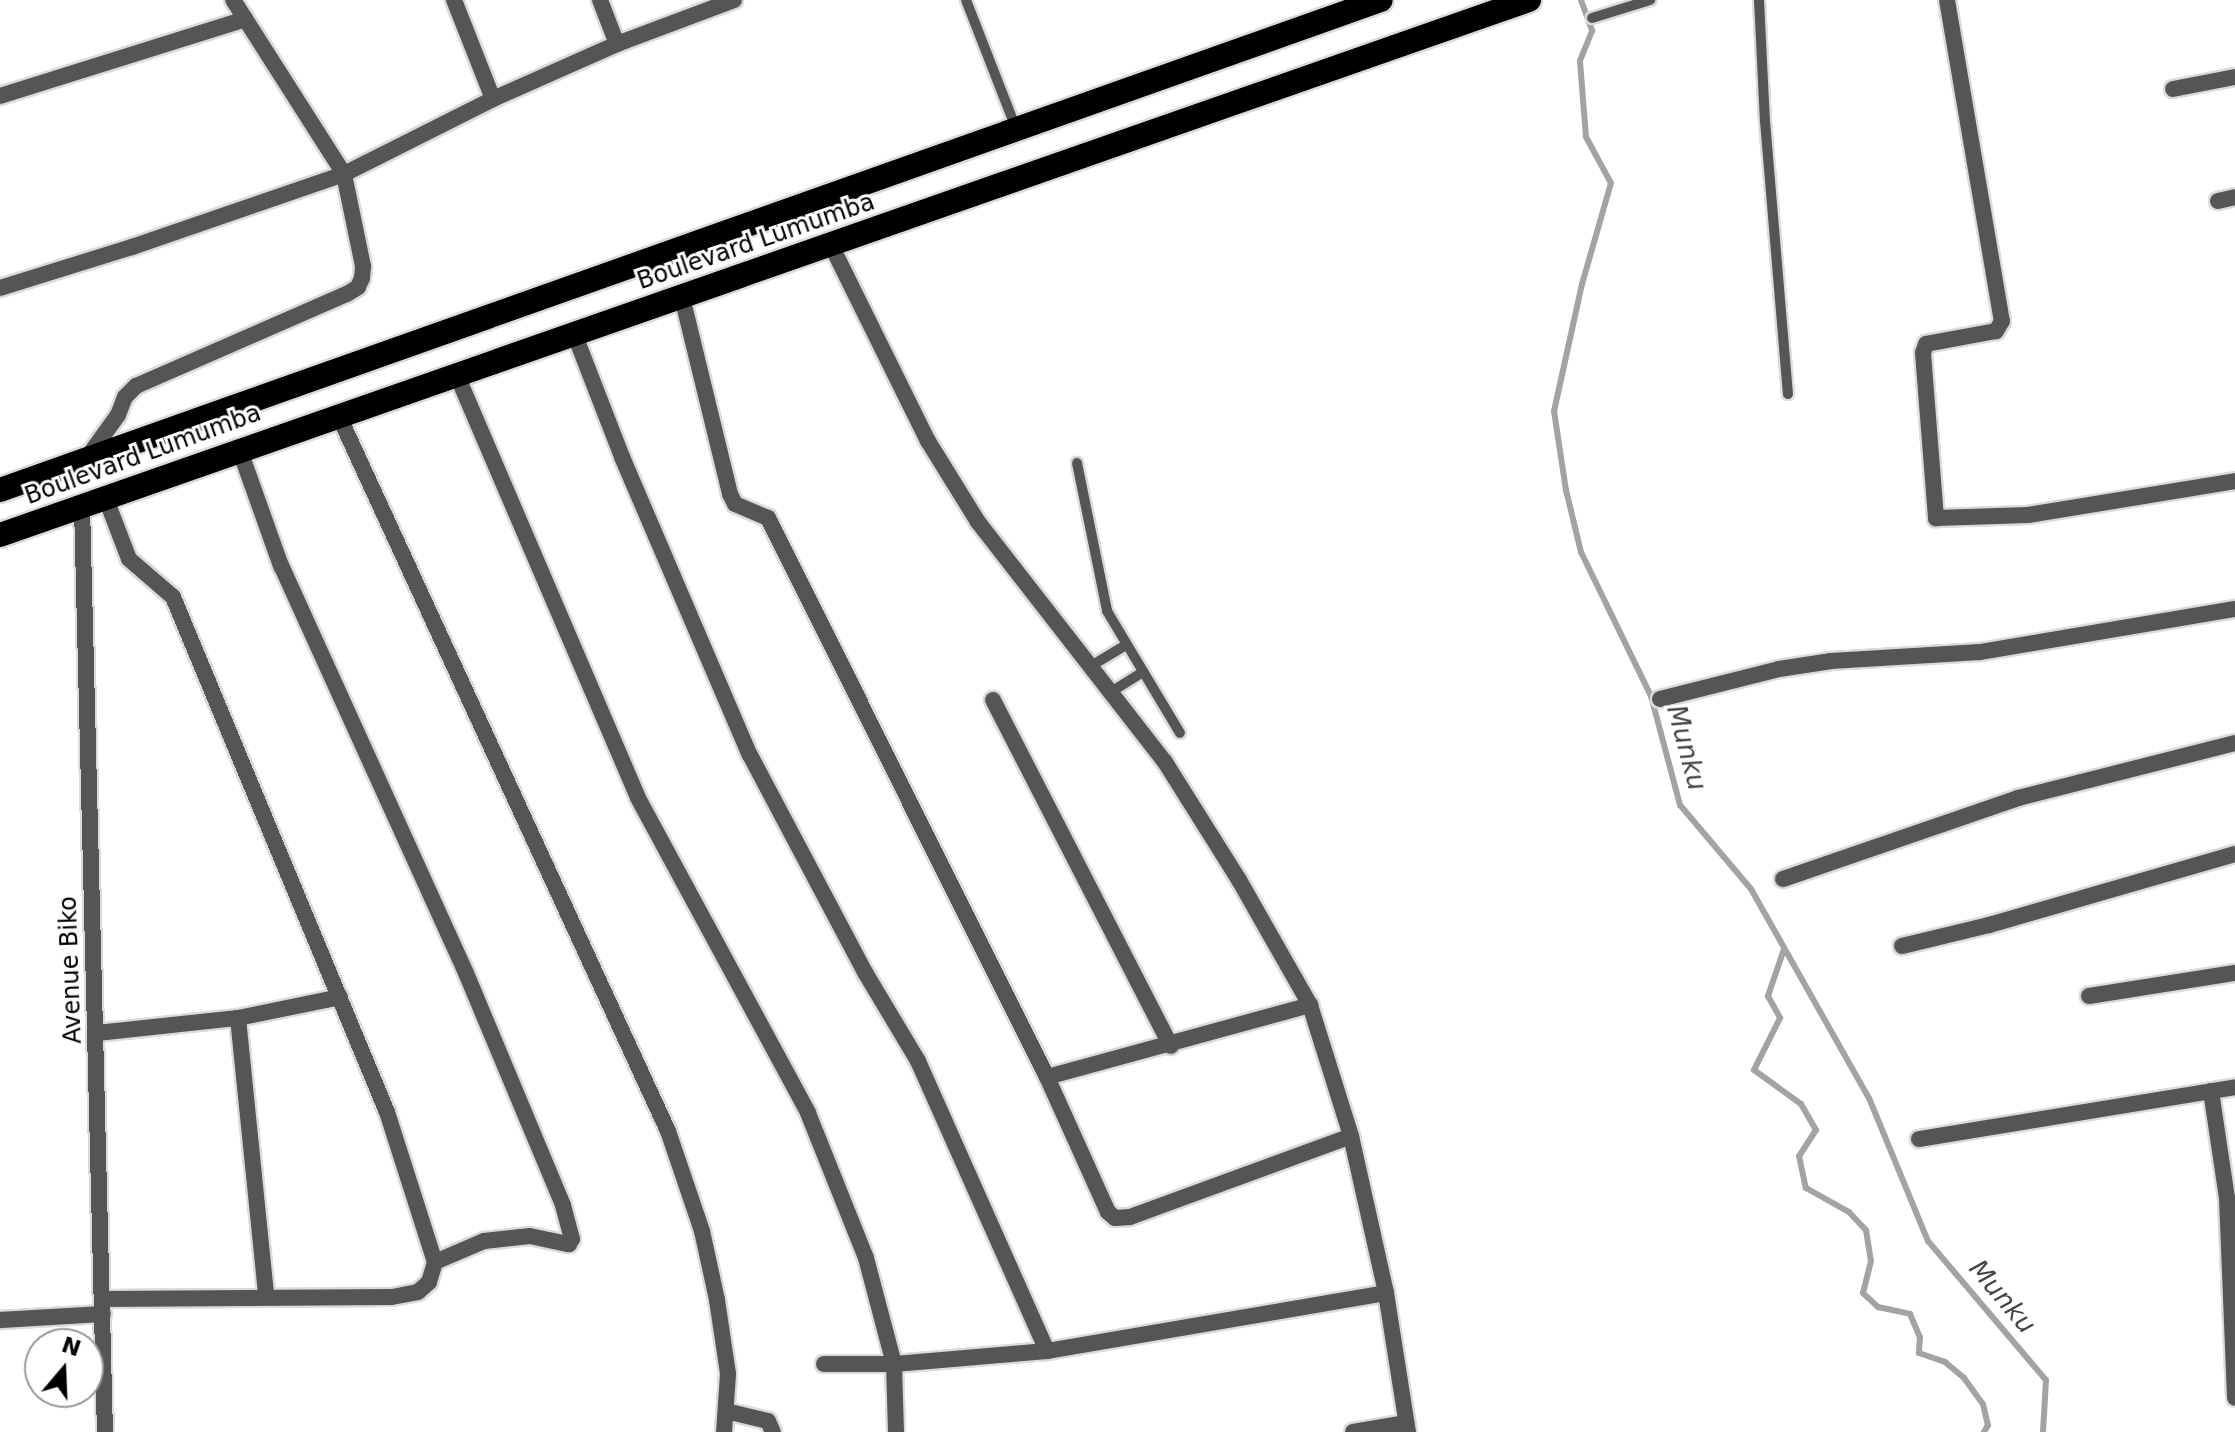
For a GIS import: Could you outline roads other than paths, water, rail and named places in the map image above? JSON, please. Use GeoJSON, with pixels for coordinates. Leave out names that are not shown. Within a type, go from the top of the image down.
{"type":"FeatureCollection","features":[{"type":"Feature","properties":{"kind":"highway","name":"Boulevard Lumumba"},"geometry":{"type":"LineString","coordinates":[[0,490],[1381,0]]}},
{"type":"Feature","properties":{"kind":"highway","name":"Boulevard Lumumba"},"geometry":{"type":"LineString","coordinates":[[0,535],[456,373],[832,247],[1529,0]]}},
{"type":"Feature","properties":{"kind":"street"},"geometry":{"type":"LineString","coordinates":[[87,458],[118,415],[125,397],[136,386],[358,287],[363,266],[344,174],[233,0]]}},
{"type":"Feature","properties":{"kind":"street"},"geometry":{"type":"LineString","coordinates":[[454,0],[493,99]]}},
{"type":"Feature","properties":{"kind":"street"},"geometry":{"type":"LineString","coordinates":[[600,0],[617,44]]}},
{"type":"Feature","properties":{"kind":"street"},"geometry":{"type":"LineString","coordinates":[[0,288],[132,247],[344,174],[493,99],[617,44],[734,0]]}},
{"type":"Feature","properties":{"kind":"street"},"geometry":{"type":"LineString","coordinates":[[1947,0],[2002,321],[1996,331],[1926,344],[1923,353],[1936,518],[2028,515],[2235,481]]}},
{"type":"Feature","properties":{"kind":"street"},"geometry":{"type":"LineString","coordinates":[[0,96],[245,19]]}},
{"type":"Feature","properties":{"kind":"street"},"geometry":{"type":"LineString","coordinates":[[2173,89],[2235,77]]}},
{"type":"Feature","properties":{"kind":"street"},"geometry":{"type":"LineString","coordinates":[[2218,201],[2235,197]]}},
{"type":"Feature","properties":{"kind":"street"},"geometry":{"type":"LineString","coordinates":[[832,247],[928,441],[978,522],[1165,762],[1239,880],[1310,1005],[1351,1136],[1386,1293],[1407,1427],[1353,1432]]}},
{"type":"Feature","properties":{"kind":"street"},"geometry":{"type":"LineString","coordinates":[[682,297],[730,494],[735,504],[768,518],[1047,1077],[1108,1212],[1115,1218],[1130,1217],[1351,1136]]}},
{"type":"Feature","properties":{"kind":"street"},"geometry":{"type":"LineString","coordinates":[[574,333],[622,457],[750,755],[866,974],[918,1061],[1047,1351]]}},
{"type":"Feature","properties":{"kind":"street"},"geometry":{"type":"LineString","coordinates":[[456,373],[558,619],[638,798],[808,1113],[866,1258],[894,1364],[896,1432]]}},
{"type":"Feature","properties":{"kind":"street"},"geometry":{"type":"LineString","coordinates":[[338,414],[668,1131],[702,1231],[717,1300],[728,1374],[724,1432]]}},
{"type":"Feature","properties":{"kind":"street"},"geometry":{"type":"LineString","coordinates":[[240,451],[281,566],[466,973],[572,1228],[569,1244],[530,1236],[506,1238],[469,1246],[435,1262]]}},
{"type":"Feature","properties":{"kind":"street"},"geometry":{"type":"LineString","coordinates":[[0,1320],[103,1306],[266,1296],[392,1297],[418,1292],[429,1282],[435,1262],[387,1112],[173,597],[129,559],[106,499]]}},
{"type":"Feature","properties":{"kind":"street","name":"Avenue Biko"},"geometry":{"type":"LineString","coordinates":[[82,506],[105,1432]]}},
{"type":"Feature","properties":{"kind":"street"},"geometry":{"type":"LineString","coordinates":[[1660,699],[1779,669],[1831,661],[1980,652],[2235,609]]}},
{"type":"Feature","properties":{"kind":"street"},"geometry":{"type":"LineString","coordinates":[[993,700],[1171,1046]]}},
{"type":"Feature","properties":{"kind":"street"},"geometry":{"type":"LineString","coordinates":[[1783,879],[2018,798],[2235,743]]}},
{"type":"Feature","properties":{"kind":"street"},"geometry":{"type":"LineString","coordinates":[[1902,946],[1989,925],[2235,854]]}},
{"type":"Feature","properties":{"kind":"street"},"geometry":{"type":"LineString","coordinates":[[2089,996],[2235,973]]}},
{"type":"Feature","properties":{"kind":"street"},"geometry":{"type":"LineString","coordinates":[[97,1033],[238,1018],[340,997]]}},
{"type":"Feature","properties":{"kind":"street"},"geometry":{"type":"LineString","coordinates":[[1047,1077],[1171,1046],[1310,1005]]}},
{"type":"Feature","properties":{"kind":"street"},"geometry":{"type":"LineString","coordinates":[[238,1018],[266,1296]]}},
{"type":"Feature","properties":{"kind":"street"},"geometry":{"type":"LineString","coordinates":[[1919,1139],[2235,1087]]}},
{"type":"Feature","properties":{"kind":"street"},"geometry":{"type":"LineString","coordinates":[[2211,1091],[2231,1197],[2235,1398]]}},
{"type":"Feature","properties":{"kind":"street"},"geometry":{"type":"LineString","coordinates":[[824,1364],[894,1364],[1047,1351],[1386,1293]]}},
{"type":"Feature","properties":{"kind":"street"},"geometry":{"type":"LineString","coordinates":[[726,1411],[768,1421],[773,1432]]}},
{"type":"Feature","properties":{"kind":"lane"},"geometry":{"type":"LineString","coordinates":[[966,0],[1017,131]]}},
{"type":"Feature","properties":{"kind":"lane"},"geometry":{"type":"LineString","coordinates":[[1592,18],[1650,0]]}},
{"type":"Feature","properties":{"kind":"lane"},"geometry":{"type":"LineString","coordinates":[[1759,0],[1765,121],[1788,394]]}},
{"type":"Feature","properties":{"kind":"lane"},"geometry":{"type":"LineString","coordinates":[[1077,463],[1107,611],[1180,733]]}},
{"type":"Feature","properties":{"kind":"lane"},"geometry":{"type":"LineString","coordinates":[[1091,666],[1126,645]]}},
{"type":"Feature","properties":{"kind":"lane"},"geometry":{"type":"LineString","coordinates":[[1111,692],[1143,672]]}},
{"type":"Feature","properties":{"kind":"waterway","name":"Munku"},"geometry":{"type":"LineString","coordinates":[[1581,0],[1592,31],[1580,61],[1586,137],[1611,183],[1582,284],[1554,411],[1566,490],[1581,552],[1651,696],[1680,805],[1751,889],[1869,1098],[1928,1241],[2046,1380],[2043,1432]]}},
{"type":"Feature","properties":{"kind":"waterway"},"geometry":{"type":"LineString","coordinates":[[1784,949],[1768,996],[1780,1018],[1754,1070],[1801,1104],[1816,1130],[1799,1156],[1806,1188],[1849,1212],[1866,1230],[1871,1261],[1863,1293],[1878,1307],[1910,1314],[1920,1337],[1919,1353],[1945,1362],[1964,1378],[1983,1404],[1988,1425],[1984,1432]]}}]}
